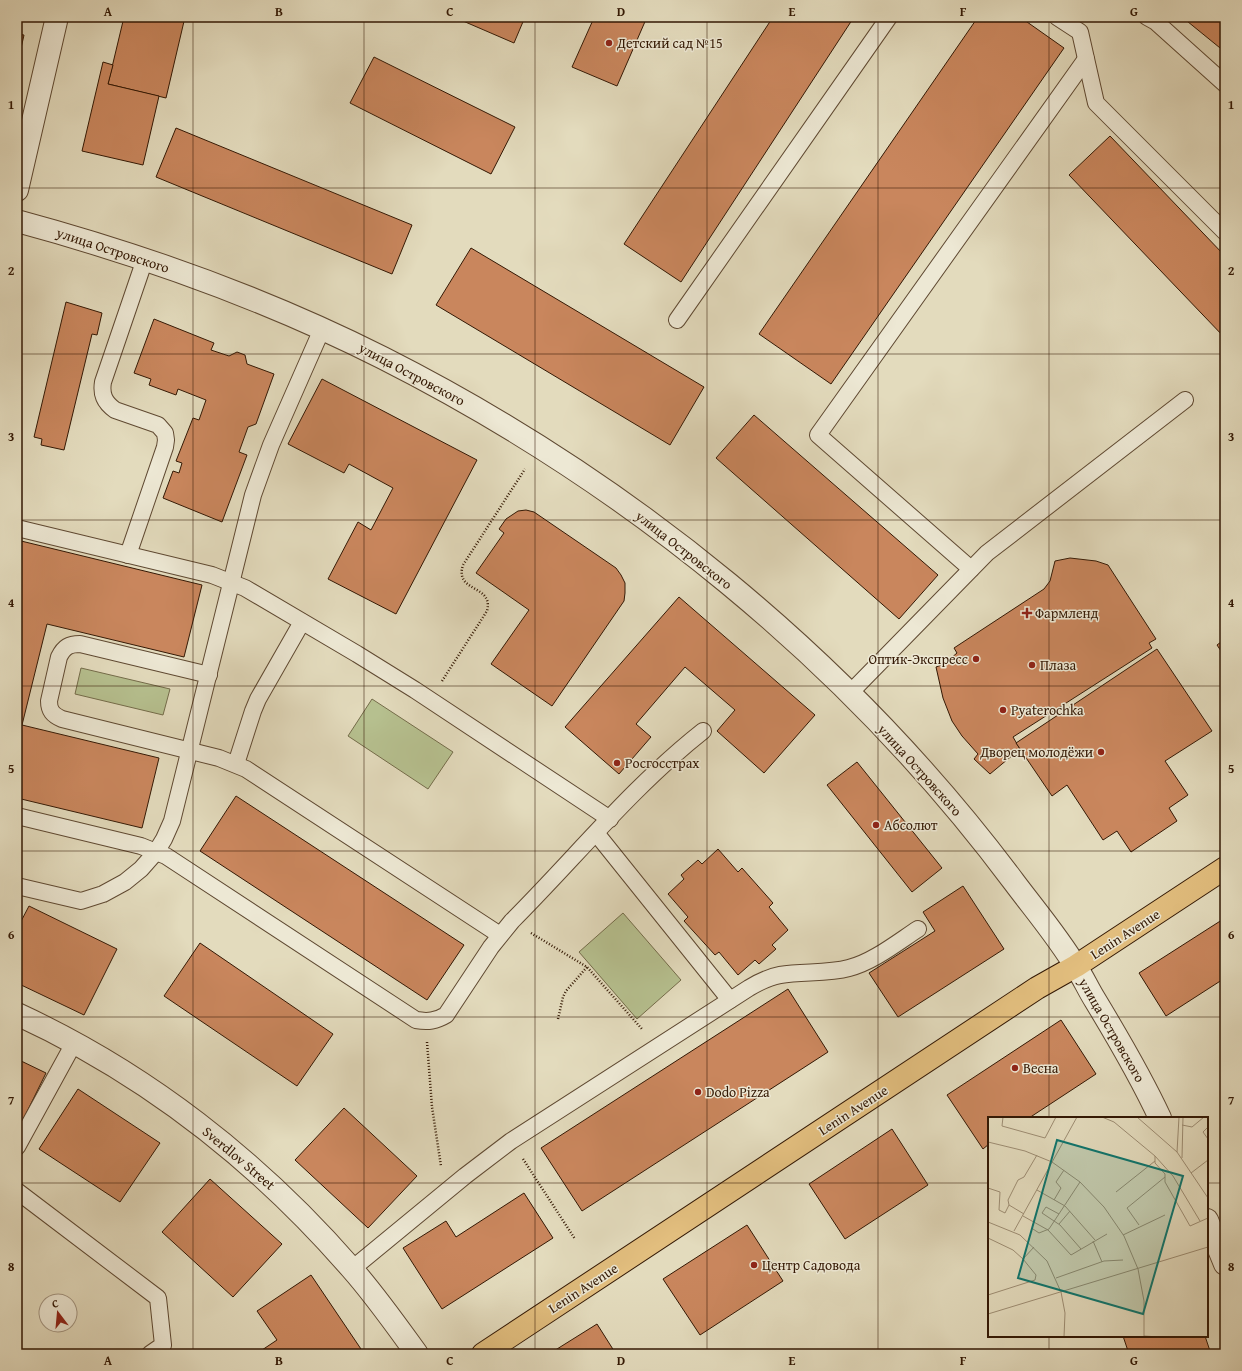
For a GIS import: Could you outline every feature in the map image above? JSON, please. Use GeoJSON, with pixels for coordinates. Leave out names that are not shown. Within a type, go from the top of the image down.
{"type":"FeatureCollection","features":[{"type":"Feature","properties":{"kind":"main road","name":"Lenin Avenue"},"geometry":{"type":"LineString","coordinates":[[483,1354],[1038,988],[1076,966],[1225,868]]}},
{"type":"Feature","properties":{"kind":"street"},"geometry":{"type":"LineString","coordinates":[[17,190],[57,17]]}},
{"type":"Feature","properties":{"kind":"street","name":"улица Островского"},"geometry":{"type":"LineString","coordinates":[[17,221],[144,259],[261,302],[381,357],[440,388],[540,446],[620,500],[661,530],[713,571],[796,643],[850,694],[906,752],[949,801],[996,858],[1076,966],[1112,1028],[1159,1117]]}},
{"type":"Feature","properties":{"kind":"street","name":"Sverdlov Street"},"geometry":{"type":"LineString","coordinates":[[17,1014],[44,1026],[106,1060],[165,1099],[221,1141],[274,1188],[324,1238],[370,1291],[417,1354]]}},
{"type":"Feature","properties":{"kind":"street"},"geometry":{"type":"LineString","coordinates":[[1208,1222],[1225,1264]]}},
{"type":"Feature","properties":{"kind":"lane"},"geometry":{"type":"LineString","coordinates":[[677,320],[889,17]]}},
{"type":"Feature","properties":{"kind":"lane"},"geometry":{"type":"LineString","coordinates":[[1057,17],[1080,32],[1096,103],[1225,232]]}},
{"type":"Feature","properties":{"kind":"lane"},"geometry":{"type":"LineString","coordinates":[[1147,17],[1156,22],[1225,84]]}},
{"type":"Feature","properties":{"kind":"lane"},"geometry":{"type":"LineString","coordinates":[[971,569],[818,436],[1086,59]]}},
{"type":"Feature","properties":{"kind":"lane"},"geometry":{"type":"LineString","coordinates":[[128,555],[165,446],[166,433],[158,424],[115,410],[106,402],[102,390],[103,382],[144,259]]}},
{"type":"Feature","properties":{"kind":"lane"},"geometry":{"type":"LineString","coordinates":[[17,886],[81,901],[103,894],[125,882],[141,869],[156,852],[164,839],[172,821],[246,520],[260,474],[271,445],[322,329]]}},
{"type":"Feature","properties":{"kind":"lane"},"geometry":{"type":"LineString","coordinates":[[850,694],[987,553],[1185,400]]}},
{"type":"Feature","properties":{"kind":"lane"},"geometry":{"type":"LineString","coordinates":[[17,528],[212,575],[245,588],[378,667],[610,818]]}},
{"type":"Feature","properties":{"kind":"lane"},"geometry":{"type":"LineString","coordinates":[[236,764],[252,711],[258,698],[302,622]]}},
{"type":"Feature","properties":{"kind":"lane"},"geometry":{"type":"LineString","coordinates":[[209,675],[80,644],[72,644],[67,646],[62,651],[59,658],[49,706],[51,713],[62,719],[227,760],[252,772],[500,935]]}},
{"type":"Feature","properties":{"kind":"lane"},"geometry":{"type":"LineString","coordinates":[[17,816],[141,846],[156,852],[178,864],[416,1020],[426,1022],[440,1019],[446,1014],[500,935],[512,921],[650,777],[703,731]]}},
{"type":"Feature","properties":{"kind":"lane"},"geometry":{"type":"LineString","coordinates":[[596,833],[730,1000]]}},
{"type":"Feature","properties":{"kind":"lane"},"geometry":{"type":"LineString","coordinates":[[352,1269],[511,1140],[730,1000],[762,981],[772,977],[795,973],[839,970],[855,966],[874,957],[918,929]]}},
{"type":"Feature","properties":{"kind":"lane"},"geometry":{"type":"LineString","coordinates":[[17,1147],[74,1043]]}},
{"type":"Feature","properties":{"kind":"lane"},"geometry":{"type":"LineString","coordinates":[[17,1191],[158,1298],[164,1345],[150,1354]]}},
{"type":"Feature","properties":{"kind":"path"},"geometry":{"type":"LineString","coordinates":[[430,700],[487,611],[489,604],[487,598],[467,583],[462,577],[461,571],[463,565],[540,446]]}},
{"type":"Feature","properties":{"kind":"path"},"geometry":{"type":"LineString","coordinates":[[512,921],[588,967],[658,1047]]}},
{"type":"Feature","properties":{"kind":"path"},"geometry":{"type":"LineString","coordinates":[[558,1019],[566,991],[588,967]]}},
{"type":"Feature","properties":{"kind":"path"},"geometry":{"type":"LineString","coordinates":[[426,1022],[432,1107],[446,1192]]}},
{"type":"Feature","properties":{"kind":"path"},"geometry":{"type":"LineString","coordinates":[[511,1140],[575,1239]]}},
{"type":"Feature","properties":{"kind":"green space"},"geometry":{"type":"Polygon","coordinates":[[[81,668],[170,689],[163,715],[75,694],[81,668]]]}},
{"type":"Feature","properties":{"kind":"green space"},"geometry":{"type":"Polygon","coordinates":[[[372,699],[453,752],[428,789],[348,736],[372,699]]]}},
{"type":"Feature","properties":{"kind":"green space"},"geometry":{"type":"Polygon","coordinates":[[[623,913],[681,980],[637,1019],[579,952],[623,913]]]}},
{"type":"Feature","properties":{"kind":"building"},"geometry":{"type":"Polygon","coordinates":[[[124,17],[185,17],[166,98],[108,84],[124,17]]]}},
{"type":"Feature","properties":{"kind":"building"},"geometry":{"type":"Polygon","coordinates":[[[465,17],[525,17],[514,43],[463,21],[465,17]]]}},
{"type":"Feature","properties":{"kind":"building","name":"Детский сад №15"},"geometry":{"type":"Polygon","coordinates":[[[586,17],[647,17],[617,86],[572,67],[593,20],[586,17]]]}},
{"type":"Feature","properties":{"kind":"building"},"geometry":{"type":"Polygon","coordinates":[[[773,17],[854,17],[681,282],[624,244],[773,17]]]}},
{"type":"Feature","properties":{"kind":"building"},"geometry":{"type":"Polygon","coordinates":[[[978,17],[1020,17],[1064,48],[831,384],[759,334],[978,17]]]}},
{"type":"Feature","properties":{"kind":"building"},"geometry":{"type":"Polygon","coordinates":[[[1182,17],[1225,17],[1225,52],[1182,17]]]}},
{"type":"Feature","properties":{"kind":"building"},"geometry":{"type":"Polygon","coordinates":[[[17,34],[24,35],[17,66],[17,34]]]}},
{"type":"Feature","properties":{"kind":"building"},"geometry":{"type":"Polygon","coordinates":[[[374,57],[515,127],[491,174],[350,103],[374,57]]]}},
{"type":"Feature","properties":{"kind":"building"},"geometry":{"type":"Polygon","coordinates":[[[103,62],[113,65],[108,84],[159,96],[143,165],[82,151],[103,62]]]}},
{"type":"Feature","properties":{"kind":"building"},"geometry":{"type":"Polygon","coordinates":[[[176,128],[412,225],[392,274],[156,177],[176,128]]]}},
{"type":"Feature","properties":{"kind":"building"},"geometry":{"type":"Polygon","coordinates":[[[1110,136],[1225,256],[1225,338],[1069,175],[1110,136]]]}},
{"type":"Feature","properties":{"kind":"building"},"geometry":{"type":"Polygon","coordinates":[[[471,248],[704,387],[670,445],[436,305],[471,248]]]}},
{"type":"Feature","properties":{"kind":"building"},"geometry":{"type":"Polygon","coordinates":[[[66,302],[102,313],[97,335],[92,334],[64,450],[41,445],[42,439],[34,437],[66,302]]]}},
{"type":"Feature","properties":{"kind":"building"},"geometry":{"type":"Polygon","coordinates":[[[154,319],[214,343],[211,350],[229,356],[237,352],[245,355],[247,364],[274,374],[256,424],[248,427],[239,452],[247,455],[222,522],[163,498],[173,471],[179,473],[182,463],[176,461],[193,418],[199,420],[206,400],[178,389],[176,395],[149,385],[151,379],[134,373],[154,319]]]}},
{"type":"Feature","properties":{"kind":"building"},"geometry":{"type":"Polygon","coordinates":[[[322,379],[477,460],[396,614],[328,579],[358,522],[371,530],[393,488],[349,464],[344,473],[288,444],[322,379]]]}},
{"type":"Feature","properties":{"kind":"building"},"geometry":{"type":"Polygon","coordinates":[[[754,415],[938,575],[899,619],[716,458],[754,415]]]}},
{"type":"Feature","properties":{"kind":"building"},"geometry":{"type":"Polygon","coordinates":[[[526,510],[534,512],[616,568],[625,583],[624,601],[552,706],[491,664],[529,610],[476,573],[504,533],[499,529],[506,519],[518,511],[526,510]]]}},
{"type":"Feature","properties":{"kind":"building"},"geometry":{"type":"Polygon","coordinates":[[[17,540],[202,585],[184,657],[47,624],[22,725],[159,758],[142,828],[17,798],[17,540]]]}},
{"type":"Feature","properties":{"kind":"building","name":"Плаза"},"geometry":{"type":"Polygon","coordinates":[[[1070,558],[1096,561],[1108,565],[1156,639],[1149,643],[1152,648],[1013,737],[1020,749],[990,774],[974,759],[978,754],[962,736],[952,721],[943,698],[936,667],[944,664],[957,653],[954,648],[1044,589],[1050,581],[1055,561],[1070,558]]]}},
{"type":"Feature","properties":{"kind":"building"},"geometry":{"type":"Polygon","coordinates":[[[679,597],[815,715],[764,773],[717,731],[735,710],[685,667],[636,724],[651,737],[619,774],[565,727],[679,597]]]}},
{"type":"Feature","properties":{"kind":"building"},"geometry":{"type":"Polygon","coordinates":[[[1225,639],[1225,657],[1217,645],[1225,639]]]}},
{"type":"Feature","properties":{"kind":"building","name":"Дворец молодёжи"},"geometry":{"type":"Polygon","coordinates":[[[1157,649],[1212,731],[1165,761],[1188,795],[1169,808],[1177,821],[1131,852],[1117,831],[1103,840],[1067,785],[1052,796],[1016,743],[1157,649]]]}},
{"type":"Feature","properties":{"kind":"building"},"geometry":{"type":"Polygon","coordinates":[[[857,762],[942,868],[912,892],[827,785],[857,762]]]}},
{"type":"Feature","properties":{"kind":"building"},"geometry":{"type":"Polygon","coordinates":[[[236,796],[464,945],[427,1000],[200,851],[236,796]]]}},
{"type":"Feature","properties":{"kind":"building"},"geometry":{"type":"Polygon","coordinates":[[[718,849],[738,872],[742,868],[773,903],[769,907],[788,930],[772,945],[776,949],[759,964],[755,960],[738,975],[719,952],[715,955],[684,921],[688,917],[668,894],[684,879],[681,875],[698,860],[702,864],[718,849]]]}},
{"type":"Feature","properties":{"kind":"building"},"geometry":{"type":"Polygon","coordinates":[[[963,886],[1004,949],[898,1017],[869,973],[935,931],[923,912],[963,886]]]}},
{"type":"Feature","properties":{"kind":"building"},"geometry":{"type":"Polygon","coordinates":[[[29,906],[117,949],[84,1015],[17,983],[17,929],[29,906]]]}},
{"type":"Feature","properties":{"kind":"building"},"geometry":{"type":"Polygon","coordinates":[[[1225,918],[1225,978],[1166,1016],[1139,973],[1225,918]]]}},
{"type":"Feature","properties":{"kind":"building"},"geometry":{"type":"Polygon","coordinates":[[[200,943],[333,1034],[297,1086],[164,996],[200,943]]]}},
{"type":"Feature","properties":{"kind":"building"},"geometry":{"type":"Polygon","coordinates":[[[788,989],[828,1052],[582,1211],[541,1148],[788,989]]]}},
{"type":"Feature","properties":{"kind":"building"},"geometry":{"type":"Polygon","coordinates":[[[1061,1020],[1096,1074],[1031,1117],[988,1117],[988,1145],[983,1149],[947,1095],[1061,1020]]]}},
{"type":"Feature","properties":{"kind":"building"},"geometry":{"type":"Polygon","coordinates":[[[17,1059],[46,1073],[17,1132],[17,1059]]]}},
{"type":"Feature","properties":{"kind":"building"},"geometry":{"type":"Polygon","coordinates":[[[78,1089],[160,1143],[120,1202],[39,1149],[78,1089]]]}},
{"type":"Feature","properties":{"kind":"building"},"geometry":{"type":"Polygon","coordinates":[[[344,1108],[417,1176],[368,1228],[295,1160],[344,1108]]]}},
{"type":"Feature","properties":{"kind":"building"},"geometry":{"type":"Polygon","coordinates":[[[892,1129],[928,1185],[845,1239],[809,1184],[892,1129]]]}},
{"type":"Feature","properties":{"kind":"building"},"geometry":{"type":"Polygon","coordinates":[[[210,1179],[282,1244],[233,1297],[162,1232],[210,1179]]]}},
{"type":"Feature","properties":{"kind":"building"},"geometry":{"type":"Polygon","coordinates":[[[524,1193],[553,1238],[442,1309],[403,1248],[446,1221],[456,1237],[524,1193]]]}},
{"type":"Feature","properties":{"kind":"building"},"geometry":{"type":"Polygon","coordinates":[[[747,1225],[783,1281],[700,1335],[663,1279],[747,1225]]]}},
{"type":"Feature","properties":{"kind":"building"},"geometry":{"type":"Polygon","coordinates":[[[311,1275],[363,1352],[360,1354],[256,1354],[277,1340],[257,1311],[311,1275]]]}},
{"type":"Feature","properties":{"kind":"building"},"geometry":{"type":"Polygon","coordinates":[[[597,1324],[616,1354],[549,1354],[597,1324]]]}},
{"type":"Feature","properties":{"kind":"building"},"geometry":{"type":"Polygon","coordinates":[[[1123,1337],[1205,1337],[1211,1354],[1129,1354],[1123,1337]]]}},
{"type":"Feature","properties":{"kind":"place","name":"Детский сад №15"},"geometry":{"type":"Point","coordinates":[609,43]}},
{"type":"Feature","properties":{"kind":"place","name":"Фармленд"},"geometry":{"type":"Point","coordinates":[1027,613]}},
{"type":"Feature","properties":{"kind":"place","name":"Оптик-Экспресс"},"geometry":{"type":"Point","coordinates":[976,659]}},
{"type":"Feature","properties":{"kind":"place","name":"Плаза"},"geometry":{"type":"Point","coordinates":[1032,665]}},
{"type":"Feature","properties":{"kind":"place","name":"Pyaterochka"},"geometry":{"type":"Point","coordinates":[1003,710]}},
{"type":"Feature","properties":{"kind":"place","name":"Дворец молодёжи"},"geometry":{"type":"Point","coordinates":[1101,752]}},
{"type":"Feature","properties":{"kind":"place","name":"Росгосстрах"},"geometry":{"type":"Point","coordinates":[617,763]}},
{"type":"Feature","properties":{"kind":"place","name":"Абсолют"},"geometry":{"type":"Point","coordinates":[876,825]}},
{"type":"Feature","properties":{"kind":"place","name":"Весна"},"geometry":{"type":"Point","coordinates":[1015,1068]}},
{"type":"Feature","properties":{"kind":"place","name":"Dodo Pizza"},"geometry":{"type":"Point","coordinates":[698,1092]}},
{"type":"Feature","properties":{"kind":"place","name":"Центр Садовода"},"geometry":{"type":"Point","coordinates":[754,1265]}}]}
